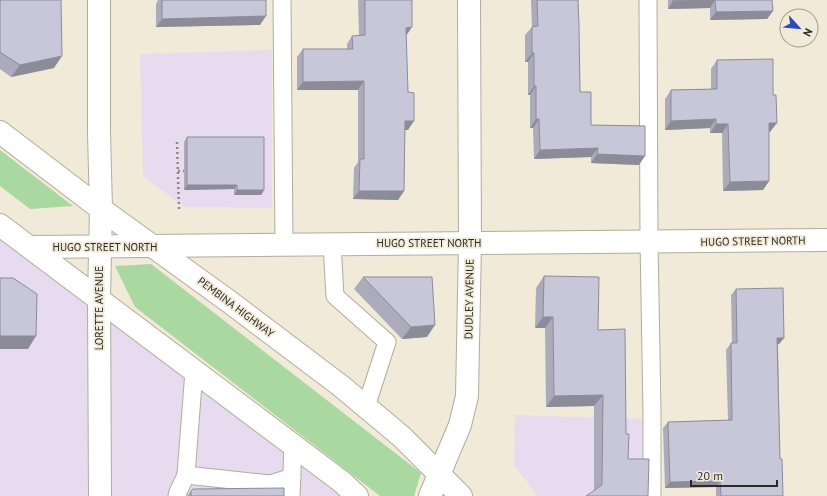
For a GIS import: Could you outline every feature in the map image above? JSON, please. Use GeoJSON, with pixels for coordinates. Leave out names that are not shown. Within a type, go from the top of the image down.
{"type":"FeatureCollection","features":[{"type":"Feature","properties":{"kind":"street","name":"LORETTE AVENUE"},"geometry":{"type":"LineString","coordinates":[[99,0],[99,133],[101,209],[98,298],[100,496]]}},
{"type":"Feature","properties":{"kind":"street","name":"DUDLEY AVENUE"},"geometry":{"type":"LineString","coordinates":[[430,496],[460,425],[467,396],[470,243],[469,0]]}},
{"type":"Feature","properties":{"kind":"street","name":"PEMBINA HIGHWAY"},"geometry":{"type":"LineString","coordinates":[[0,132],[101,209],[154,246],[322,372],[402,437],[461,496]]}},
{"type":"Feature","properties":{"kind":"street"},"geometry":{"type":"LineString","coordinates":[[0,225],[342,482],[357,496]]}},
{"type":"Feature","properties":{"kind":"street","name":"HUGO STREET NORTH"},"geometry":{"type":"LineString","coordinates":[[0,246],[31,247],[827,240]]}},
{"type":"Feature","properties":{"kind":"lane"},"geometry":{"type":"LineString","coordinates":[[282,0],[284,244]]}},
{"type":"Feature","properties":{"kind":"lane"},"geometry":{"type":"LineString","coordinates":[[648,0],[652,496]]}},
{"type":"Feature","properties":{"kind":"lane"},"geometry":{"type":"LineString","coordinates":[[332,244],[335,296],[386,342],[366,407]]}},
{"type":"Feature","properties":{"kind":"lane"},"geometry":{"type":"LineString","coordinates":[[177,496],[186,475],[194,371]]}},
{"type":"Feature","properties":{"kind":"lane"},"geometry":{"type":"LineString","coordinates":[[291,496],[293,446]]}},
{"type":"Feature","properties":{"kind":"lane"},"geometry":{"type":"LineString","coordinates":[[186,475],[270,484],[292,477]]}},
{"type":"Feature","properties":{"kind":"path"},"geometry":{"type":"LineString","coordinates":[[176,142],[179,209]]}},
{"type":"Feature","properties":{"kind":"path"},"geometry":{"type":"LineString","coordinates":[[178,171],[184,171]]}},
{"type":"Feature","properties":{"kind":"shaded area"},"geometry":{"type":"Polygon","coordinates":[[[272,50],[272,208],[184,207],[143,176],[140,54],[272,50]]]}},
{"type":"Feature","properties":{"kind":"shaded area"},"geometry":{"type":"Polygon","coordinates":[[[0,225],[357,496],[0,496],[0,225]]]}},
{"type":"Feature","properties":{"kind":"shaded area"},"geometry":{"type":"Polygon","coordinates":[[[515,415],[643,419],[643,496],[538,496],[514,465],[515,415]]]}},
{"type":"Feature","properties":{"kind":"green space"},"geometry":{"type":"Polygon","coordinates":[[[0,150],[73,206],[30,209],[0,186],[0,150]]]}},
{"type":"Feature","properties":{"kind":"green space"},"geometry":{"type":"Polygon","coordinates":[[[151,264],[421,473],[414,496],[380,496],[135,307],[115,266],[151,264]]]}},
{"type":"Feature","properties":{"kind":"building"},"geometry":{"type":"Polygon","coordinates":[[[0,0],[61,0],[62,56],[20,65],[0,52],[0,0]]]}},
{"type":"Feature","properties":{"kind":"building"},"geometry":{"type":"Polygon","coordinates":[[[162,0],[266,0],[266,16],[162,19],[162,0]]]}},
{"type":"Feature","properties":{"kind":"building"},"geometry":{"type":"Polygon","coordinates":[[[365,0],[412,0],[412,27],[406,28],[408,92],[414,93],[414,121],[405,121],[404,191],[359,191],[360,159],[364,159],[364,81],[303,82],[303,49],[353,49],[352,36],[365,35],[365,0]]]}},
{"type":"Feature","properties":{"kind":"building"},"geometry":{"type":"Polygon","coordinates":[[[537,0],[578,0],[580,92],[591,92],[591,125],[645,126],[645,156],[597,154],[598,148],[540,150],[539,119],[536,119],[534,53],[532,53],[532,27],[538,26],[537,0]]]}},
{"type":"Feature","properties":{"kind":"building"},"geometry":{"type":"Polygon","coordinates":[[[673,0],[715,0],[673,1],[673,0]]]}},
{"type":"Feature","properties":{"kind":"building"},"geometry":{"type":"Polygon","coordinates":[[[715,0],[772,0],[773,11],[716,12],[715,0]]]}},
{"type":"Feature","properties":{"kind":"building"},"geometry":{"type":"Polygon","coordinates":[[[773,59],[773,95],[776,95],[777,123],[769,123],[769,181],[730,182],[728,124],[716,124],[716,119],[671,121],[671,90],[717,89],[717,60],[773,59]]]}},
{"type":"Feature","properties":{"kind":"building"},"geometry":{"type":"Polygon","coordinates":[[[187,137],[264,137],[264,190],[237,190],[237,185],[187,185],[187,137]]]}},
{"type":"Feature","properties":{"kind":"building"},"geometry":{"type":"Polygon","coordinates":[[[544,276],[599,277],[598,330],[625,329],[626,434],[629,434],[628,459],[649,459],[648,496],[586,496],[602,485],[603,395],[554,396],[553,317],[543,317],[544,276]]]}},
{"type":"Feature","properties":{"kind":"building"},"geometry":{"type":"Polygon","coordinates":[[[363,277],[432,277],[435,325],[411,327],[363,277]]]}},
{"type":"Feature","properties":{"kind":"building"},"geometry":{"type":"Polygon","coordinates":[[[0,278],[13,278],[37,294],[36,336],[0,336],[0,278]]]}},
{"type":"Feature","properties":{"kind":"building"},"geometry":{"type":"Polygon","coordinates":[[[783,288],[784,338],[777,338],[780,459],[782,459],[783,496],[721,496],[720,481],[670,482],[668,422],[732,420],[731,343],[737,343],[736,289],[783,288]]]}},
{"type":"Feature","properties":{"kind":"building"},"geometry":{"type":"Polygon","coordinates":[[[284,488],[284,496],[191,496],[191,491],[193,489],[284,488]]]}}]}
